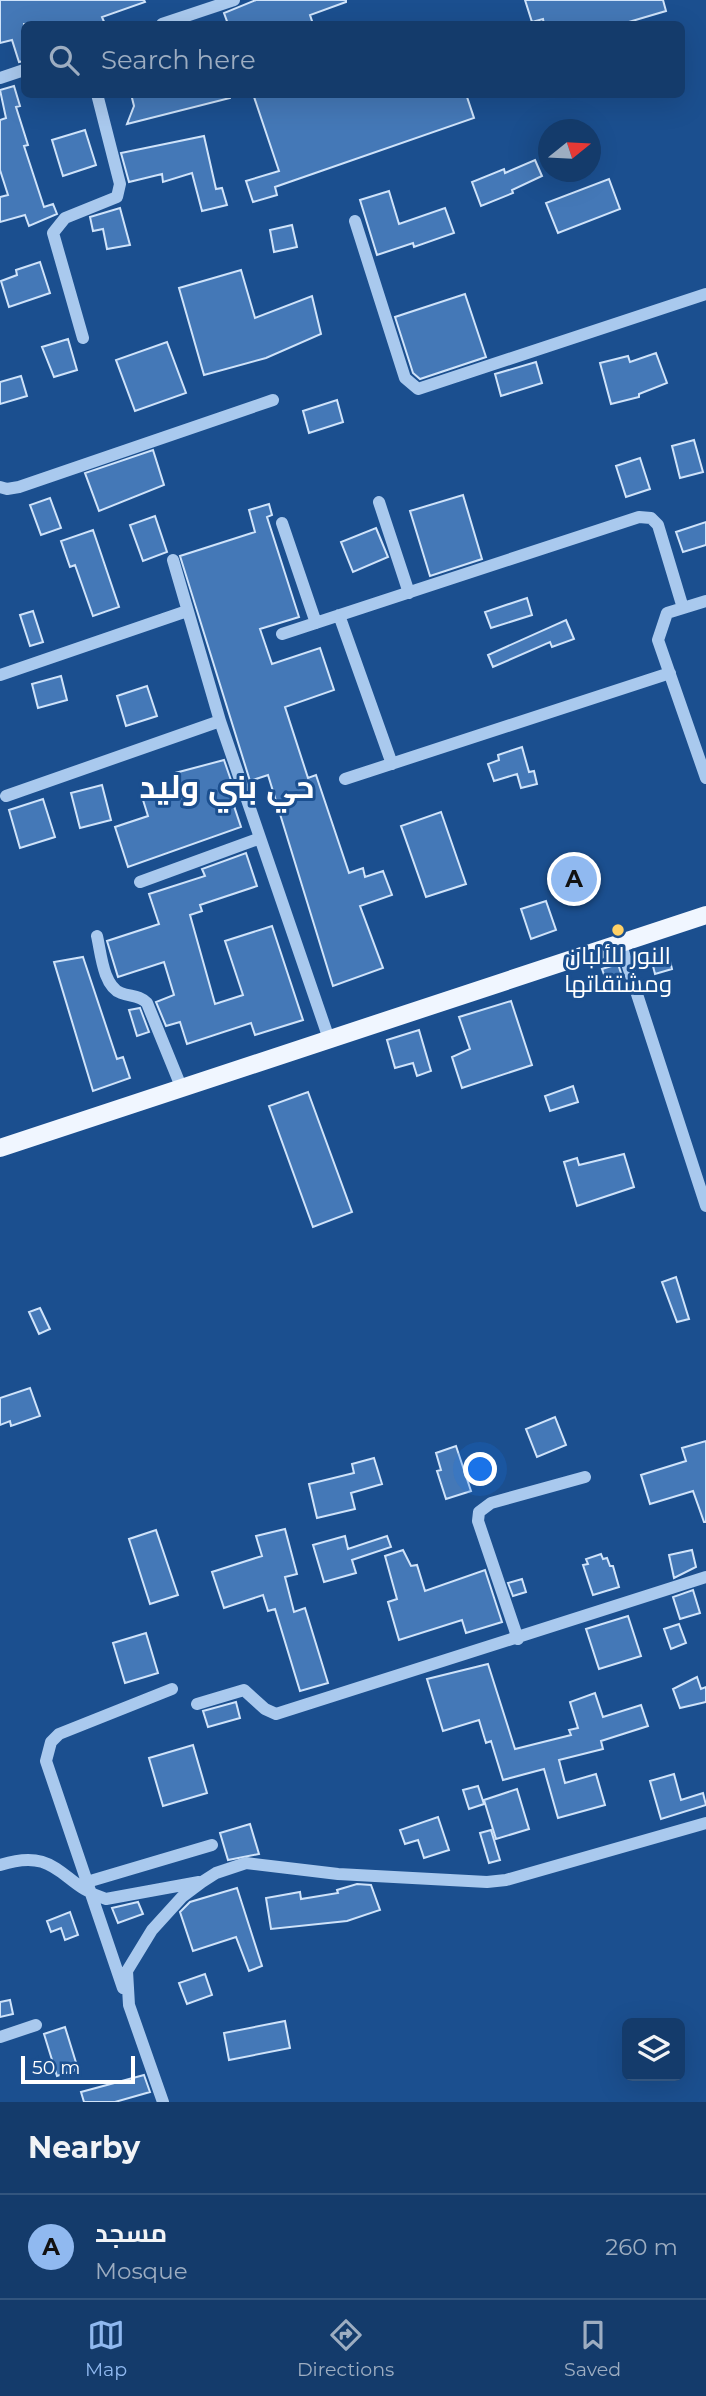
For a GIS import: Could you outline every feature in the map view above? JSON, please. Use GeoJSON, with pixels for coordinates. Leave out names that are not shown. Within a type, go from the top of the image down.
{"type":"FeatureCollection","features":[{"type":"Feature","properties":{"kind":"main road"},"geometry":{"type":"LineString","coordinates":[[0,1148],[706,915]]}},
{"type":"Feature","properties":{"kind":"street"},"geometry":{"type":"LineString","coordinates":[[171,21],[234,0]]}},
{"type":"Feature","properties":{"kind":"street"},"geometry":{"type":"LineString","coordinates":[[0,78],[21,71]]}},
{"type":"Feature","properties":{"kind":"street"},"geometry":{"type":"LineString","coordinates":[[83,338],[53,233],[65,218],[119,194],[120,184],[98,98]]}},
{"type":"Feature","properties":{"kind":"street"},"geometry":{"type":"LineString","coordinates":[[355,221],[405,378],[418,389],[706,294]]}},
{"type":"Feature","properties":{"kind":"street"},"geometry":{"type":"LineString","coordinates":[[0,487],[19,487],[273,400]]}},
{"type":"Feature","properties":{"kind":"street"},"geometry":{"type":"LineString","coordinates":[[379,502],[409,593]]}},
{"type":"Feature","properties":{"kind":"street"},"geometry":{"type":"LineString","coordinates":[[282,634],[639,517],[651,518],[658,525],[683,608]]}},
{"type":"Feature","properties":{"kind":"street"},"geometry":{"type":"LineString","coordinates":[[282,523],[316,623]]}},
{"type":"Feature","properties":{"kind":"street"},"geometry":{"type":"LineString","coordinates":[[173,560],[219,721],[329,1039]]}},
{"type":"Feature","properties":{"kind":"street"},"geometry":{"type":"LineString","coordinates":[[706,601],[667,613],[658,640],[706,778]]}},
{"type":"Feature","properties":{"kind":"street"},"geometry":{"type":"LineString","coordinates":[[0,676],[187,611]]}},
{"type":"Feature","properties":{"kind":"street"},"geometry":{"type":"LineString","coordinates":[[340,615],[392,764]]}},
{"type":"Feature","properties":{"kind":"street"},"geometry":{"type":"LineString","coordinates":[[345,779],[670,673]]}},
{"type":"Feature","properties":{"kind":"street"},"geometry":{"type":"LineString","coordinates":[[6,796],[219,721]]}},
{"type":"Feature","properties":{"kind":"street"},"geometry":{"type":"LineString","coordinates":[[140,882],[258,839]]}},
{"type":"Feature","properties":{"kind":"street"},"geometry":{"type":"LineString","coordinates":[[97,936],[111,985],[118,992],[134,995],[147,1003],[182,1090]]}},
{"type":"Feature","properties":{"kind":"street"},"geometry":{"type":"LineString","coordinates":[[621,944],[706,1206]]}},
{"type":"Feature","properties":{"kind":"street"},"geometry":{"type":"LineString","coordinates":[[518,1639],[478,1521],[479,1512],[491,1503],[585,1477]]}},
{"type":"Feature","properties":{"kind":"street"},"geometry":{"type":"LineString","coordinates":[[197,1704],[244,1690],[265,1709],[276,1714],[706,1577]]}},
{"type":"Feature","properties":{"kind":"street"},"geometry":{"type":"LineString","coordinates":[[163,2102],[46,1761],[47,1751],[59,1734],[172,1689]]}},
{"type":"Feature","properties":{"kind":"street"},"geometry":{"type":"LineString","coordinates":[[129,2004],[127,1971],[152,1930],[182,1897],[202,1882],[216,1873],[246,1863],[338,1874],[487,1882],[506,1880],[706,1823]]}},
{"type":"Feature","properties":{"kind":"street"},"geometry":{"type":"LineString","coordinates":[[90,1888],[212,1845]]}},
{"type":"Feature","properties":{"kind":"street"},"geometry":{"type":"LineString","coordinates":[[0,1865],[32,1858],[51,1865],[90,1888],[120,1898],[202,1882]]}},
{"type":"Feature","properties":{"kind":"street"},"geometry":{"type":"LineString","coordinates":[[0,2037],[36,2025]]}},
{"type":"Feature","properties":{"kind":"building"},"geometry":{"type":"Polygon","coordinates":[[[0,0],[145,2],[102,17],[104,21],[21,21],[21,62],[12,40],[0,43],[0,0]]]}},
{"type":"Feature","properties":{"kind":"building"},"geometry":{"type":"Polygon","coordinates":[[[256,0],[346,0],[310,15],[312,21],[227,21],[224,13],[256,0]]]}},
{"type":"Feature","properties":{"kind":"building"},"geometry":{"type":"Polygon","coordinates":[[[525,0],[663,0],[666,11],[632,21],[532,21],[525,0]]]}},
{"type":"Feature","properties":{"kind":"building"},"geometry":{"type":"Polygon","coordinates":[[[14,86],[20,106],[16,107],[28,145],[24,146],[44,207],[53,204],[57,214],[29,226],[25,215],[0,222],[0,197],[8,195],[0,170],[0,120],[6,118],[0,90],[14,86]]]}},
{"type":"Feature","properties":{"kind":"building"},"geometry":{"type":"Polygon","coordinates":[[[132,98],[230,98],[127,124],[134,106],[132,98]]]}},
{"type":"Feature","properties":{"kind":"building"},"geometry":{"type":"Polygon","coordinates":[[[254,98],[467,98],[474,118],[275,187],[277,195],[253,202],[246,181],[279,171],[254,98]]]}},
{"type":"Feature","properties":{"kind":"building"},"geometry":{"type":"Polygon","coordinates":[[[85,130],[96,165],[63,176],[52,140],[85,130]]]}},
{"type":"Feature","properties":{"kind":"building"},"geometry":{"type":"Polygon","coordinates":[[[204,136],[216,189],[222,188],[227,205],[202,211],[192,173],[163,182],[162,174],[129,182],[121,153],[204,136]]]}},
{"type":"Feature","properties":{"kind":"building"},"geometry":{"type":"Polygon","coordinates":[[[535,160],[538,167],[538,178],[512,190],[513,193],[481,206],[472,182],[504,169],[505,173],[535,160]]]}},
{"type":"Feature","properties":{"kind":"building"},"geometry":{"type":"Polygon","coordinates":[[[609,179],[620,209],[558,233],[546,203],[609,179]]]}},
{"type":"Feature","properties":{"kind":"building"},"geometry":{"type":"Polygon","coordinates":[[[389,191],[399,224],[445,208],[454,233],[414,247],[413,243],[377,255],[360,200],[389,191]]]}},
{"type":"Feature","properties":{"kind":"building"},"geometry":{"type":"Polygon","coordinates":[[[120,208],[130,245],[107,249],[103,229],[93,231],[90,217],[120,208]]]}},
{"type":"Feature","properties":{"kind":"building"},"geometry":{"type":"Polygon","coordinates":[[[292,225],[297,247],[274,252],[270,230],[292,225]]]}},
{"type":"Feature","properties":{"kind":"building"},"geometry":{"type":"Polygon","coordinates":[[[40,262],[50,293],[9,307],[1,281],[17,275],[16,270],[40,262]]]}},
{"type":"Feature","properties":{"kind":"building"},"geometry":{"type":"Polygon","coordinates":[[[241,270],[255,318],[312,296],[321,334],[266,358],[204,375],[179,288],[241,270]]]}},
{"type":"Feature","properties":{"kind":"building"},"geometry":{"type":"Polygon","coordinates":[[[465,294],[486,357],[420,379],[413,373],[395,317],[465,294]]]}},
{"type":"Feature","properties":{"kind":"building"},"geometry":{"type":"Polygon","coordinates":[[[68,339],[77,370],[54,377],[42,347],[68,339]]]}},
{"type":"Feature","properties":{"kind":"building"},"geometry":{"type":"Polygon","coordinates":[[[167,342],[186,393],[135,411],[116,360],[167,342]]]}},
{"type":"Feature","properties":{"kind":"building"},"geometry":{"type":"Polygon","coordinates":[[[656,353],[667,383],[639,394],[639,397],[611,404],[600,363],[628,356],[630,362],[656,353]]]}},
{"type":"Feature","properties":{"kind":"building"},"geometry":{"type":"Polygon","coordinates":[[[536,362],[542,383],[501,396],[495,374],[536,362]]]}},
{"type":"Feature","properties":{"kind":"building"},"geometry":{"type":"Polygon","coordinates":[[[21,376],[27,396],[0,404],[0,382],[21,376]]]}},
{"type":"Feature","properties":{"kind":"building"},"geometry":{"type":"Polygon","coordinates":[[[337,400],[343,422],[309,433],[303,411],[337,400]]]}},
{"type":"Feature","properties":{"kind":"building"},"geometry":{"type":"Polygon","coordinates":[[[694,440],[703,472],[680,478],[672,446],[694,440]]]}},
{"type":"Feature","properties":{"kind":"building"},"geometry":{"type":"Polygon","coordinates":[[[153,450],[164,485],[99,511],[85,473],[153,450]]]}},
{"type":"Feature","properties":{"kind":"building"},"geometry":{"type":"Polygon","coordinates":[[[640,458],[650,489],[626,497],[616,466],[640,458]]]}},
{"type":"Feature","properties":{"kind":"building"},"geometry":{"type":"Polygon","coordinates":[[[463,495],[482,559],[430,576],[410,511],[463,495]]]}},
{"type":"Feature","properties":{"kind":"building"},"geometry":{"type":"Polygon","coordinates":[[[50,498],[61,528],[41,535],[30,505],[50,498]]]}},
{"type":"Feature","properties":{"kind":"building"},"geometry":{"type":"Polygon","coordinates":[[[269,504],[272,515],[267,517],[299,617],[260,629],[272,664],[320,648],[334,690],[285,707],[308,778],[316,775],[349,873],[363,868],[365,877],[383,871],[392,895],[360,906],[383,968],[333,986],[268,775],[250,781],[180,556],[255,532],[249,510],[269,504]]]}},
{"type":"Feature","properties":{"kind":"building"},"geometry":{"type":"Polygon","coordinates":[[[155,516],[167,552],[143,561],[130,525],[155,516]]]}},
{"type":"Feature","properties":{"kind":"building"},"geometry":{"type":"Polygon","coordinates":[[[706,522],[706,545],[683,552],[676,532],[706,522]]]}},
{"type":"Feature","properties":{"kind":"building"},"geometry":{"type":"Polygon","coordinates":[[[376,528],[388,557],[353,572],[341,542],[376,528]]]}},
{"type":"Feature","properties":{"kind":"building"},"geometry":{"type":"Polygon","coordinates":[[[93,530],[119,607],[93,616],[75,565],[70,567],[61,541],[93,530]]]}},
{"type":"Feature","properties":{"kind":"building"},"geometry":{"type":"Polygon","coordinates":[[[527,598],[532,615],[491,628],[485,612],[527,598]]]}},
{"type":"Feature","properties":{"kind":"building"},"geometry":{"type":"Polygon","coordinates":[[[33,611],[43,642],[30,646],[20,615],[33,611]]]}},
{"type":"Feature","properties":{"kind":"building"},"geometry":{"type":"Polygon","coordinates":[[[566,620],[574,639],[552,647],[550,642],[493,667],[488,655],[566,620]]]}},
{"type":"Feature","properties":{"kind":"building"},"geometry":{"type":"Polygon","coordinates":[[[61,676],[67,700],[38,708],[32,684],[61,676]]]}},
{"type":"Feature","properties":{"kind":"building"},"geometry":{"type":"Polygon","coordinates":[[[147,686],[157,716],[126,726],[117,696],[147,686]]]}},
{"type":"Feature","properties":{"kind":"building"},"geometry":{"type":"Polygon","coordinates":[[[522,747],[529,772],[534,771],[537,784],[521,788],[517,774],[494,781],[488,764],[499,760],[498,755],[522,747]]]}},
{"type":"Feature","properties":{"kind":"building"},"geometry":{"type":"Polygon","coordinates":[[[224,760],[233,786],[228,788],[241,827],[128,867],[115,827],[148,816],[143,800],[180,789],[175,773],[224,760]]]}},
{"type":"Feature","properties":{"kind":"building"},"geometry":{"type":"Polygon","coordinates":[[[102,785],[111,820],[80,828],[71,793],[102,785]]]}},
{"type":"Feature","properties":{"kind":"building"},"geometry":{"type":"Polygon","coordinates":[[[43,799],[55,837],[20,848],[9,810],[43,799]]]}},
{"type":"Feature","properties":{"kind":"building"},"geometry":{"type":"Polygon","coordinates":[[[441,812],[466,884],[426,897],[401,826],[441,812]]]}},
{"type":"Feature","properties":{"kind":"building"},"geometry":{"type":"Polygon","coordinates":[[[246,853],[257,886],[200,905],[202,911],[190,915],[215,1004],[243,995],[225,941],[272,926],[303,1020],[255,1035],[251,1023],[187,1044],[180,1022],[166,1026],[156,1002],[174,995],[164,962],[118,977],[107,941],[159,924],[149,894],[205,876],[202,869],[246,853]]]}},
{"type":"Feature","properties":{"kind":"building"},"geometry":{"type":"Polygon","coordinates":[[[546,901],[556,930],[531,939],[521,909],[546,901]]]}},
{"type":"Feature","properties":{"kind":"building"},"geometry":{"type":"Polygon","coordinates":[[[83,957],[117,1059],[123,1057],[130,1078],[93,1091],[54,962],[83,957]]]}},
{"type":"Feature","properties":{"kind":"building"},"geometry":{"type":"Polygon","coordinates":[[[669,957],[672,969],[655,974],[652,962],[669,957]]]}},
{"type":"Feature","properties":{"kind":"building"},"geometry":{"type":"Polygon","coordinates":[[[618,964],[623,979],[607,983],[602,969],[618,964]]]}},
{"type":"Feature","properties":{"kind":"building"},"geometry":{"type":"Polygon","coordinates":[[[511,1001],[532,1065],[462,1088],[452,1057],[470,1049],[459,1017],[511,1001]]]}},
{"type":"Feature","properties":{"kind":"building"},"geometry":{"type":"Polygon","coordinates":[[[140,1008],[149,1032],[137,1036],[129,1010],[140,1008]]]}},
{"type":"Feature","properties":{"kind":"building"},"geometry":{"type":"Polygon","coordinates":[[[419,1030],[431,1071],[417,1076],[413,1063],[395,1068],[387,1040],[419,1030]]]}},
{"type":"Feature","properties":{"kind":"building"},"geometry":{"type":"Polygon","coordinates":[[[573,1086],[578,1102],[550,1111],[545,1096],[573,1086]]]}},
{"type":"Feature","properties":{"kind":"building"},"geometry":{"type":"Polygon","coordinates":[[[308,1092],[352,1212],[313,1227],[269,1106],[308,1092]]]}},
{"type":"Feature","properties":{"kind":"building"},"geometry":{"type":"Polygon","coordinates":[[[624,1154],[634,1187],[577,1206],[564,1162],[577,1158],[579,1165],[624,1154]]]}},
{"type":"Feature","properties":{"kind":"building"},"geometry":{"type":"Polygon","coordinates":[[[676,1277],[689,1319],[677,1322],[662,1282],[676,1277]]]}},
{"type":"Feature","properties":{"kind":"building"},"geometry":{"type":"Polygon","coordinates":[[[40,1308],[50,1329],[39,1334],[29,1312],[40,1308]]]}},
{"type":"Feature","properties":{"kind":"building"},"geometry":{"type":"Polygon","coordinates":[[[30,1388],[40,1416],[11,1426],[10,1421],[0,1425],[0,1398],[30,1388]]]}},
{"type":"Feature","properties":{"kind":"building"},"geometry":{"type":"Polygon","coordinates":[[[555,1417],[566,1445],[537,1457],[526,1429],[555,1417]]]}},
{"type":"Feature","properties":{"kind":"building"},"geometry":{"type":"Polygon","coordinates":[[[706,1441],[706,1522],[693,1491],[650,1504],[641,1475],[686,1461],[682,1448],[706,1441]]]}},
{"type":"Feature","properties":{"kind":"building"},"geometry":{"type":"Polygon","coordinates":[[[456,1446],[471,1491],[446,1499],[437,1471],[441,1470],[436,1453],[456,1446]]]}},
{"type":"Feature","properties":{"kind":"building"},"geometry":{"type":"Polygon","coordinates":[[[374,1458],[382,1484],[351,1493],[355,1509],[317,1518],[309,1484],[354,1473],[352,1464],[374,1458]]]}},
{"type":"Feature","properties":{"kind":"building"},"geometry":{"type":"Polygon","coordinates":[[[285,1529],[297,1574],[285,1577],[294,1612],[305,1608],[328,1683],[300,1691],[275,1609],[268,1611],[263,1595],[224,1608],[212,1572],[262,1556],[256,1536],[285,1529]]]}},
{"type":"Feature","properties":{"kind":"building"},"geometry":{"type":"Polygon","coordinates":[[[156,1530],[178,1595],[150,1604],[129,1539],[156,1530]]]}},
{"type":"Feature","properties":{"kind":"building"},"geometry":{"type":"Polygon","coordinates":[[[345,1536],[348,1549],[387,1536],[391,1547],[352,1560],[356,1573],[324,1582],[313,1545],[345,1536]]]}},
{"type":"Feature","properties":{"kind":"building"},"geometry":{"type":"Polygon","coordinates":[[[403,1550],[411,1566],[417,1565],[425,1591],[485,1570],[502,1622],[466,1633],[462,1620],[399,1640],[388,1602],[397,1599],[385,1556],[403,1550]]]}},
{"type":"Feature","properties":{"kind":"building"},"geometry":{"type":"Polygon","coordinates":[[[692,1550],[696,1567],[674,1578],[669,1555],[692,1550]]]}},
{"type":"Feature","properties":{"kind":"building"},"geometry":{"type":"Polygon","coordinates":[[[601,1554],[603,1559],[607,1558],[610,1566],[613,1566],[619,1587],[593,1595],[583,1565],[588,1564],[586,1559],[601,1554]]]}},
{"type":"Feature","properties":{"kind":"building"},"geometry":{"type":"Polygon","coordinates":[[[522,1579],[526,1592],[513,1596],[508,1583],[522,1579]]]}},
{"type":"Feature","properties":{"kind":"building"},"geometry":{"type":"Polygon","coordinates":[[[693,1590],[700,1613],[680,1619],[673,1597],[693,1590]]]}},
{"type":"Feature","properties":{"kind":"building"},"geometry":{"type":"Polygon","coordinates":[[[628,1616],[641,1656],[599,1669],[586,1629],[628,1616]]]}},
{"type":"Feature","properties":{"kind":"building"},"geometry":{"type":"Polygon","coordinates":[[[679,1624],[686,1643],[671,1649],[664,1629],[679,1624]]]}},
{"type":"Feature","properties":{"kind":"building"},"geometry":{"type":"Polygon","coordinates":[[[146,1633],[158,1673],[125,1683],[113,1643],[146,1633]]]}},
{"type":"Feature","properties":{"kind":"building"},"geometry":{"type":"Polygon","coordinates":[[[488,1664],[515,1749],[571,1735],[569,1730],[578,1728],[570,1702],[595,1693],[603,1717],[641,1705],[648,1726],[601,1741],[603,1749],[559,1760],[565,1783],[596,1774],[605,1805],[558,1818],[544,1769],[503,1780],[491,1741],[486,1743],[479,1720],[443,1731],[427,1679],[488,1664]]]}},
{"type":"Feature","properties":{"kind":"building"},"geometry":{"type":"Polygon","coordinates":[[[697,1677],[701,1689],[706,1687],[706,1702],[680,1708],[673,1689],[697,1677]]]}},
{"type":"Feature","properties":{"kind":"building"},"geometry":{"type":"Polygon","coordinates":[[[236,1702],[240,1718],[208,1727],[203,1711],[236,1702]]]}},
{"type":"Feature","properties":{"kind":"building"},"geometry":{"type":"Polygon","coordinates":[[[193,1745],[207,1793],[163,1806],[149,1758],[193,1745]]]}},
{"type":"Feature","properties":{"kind":"building"},"geometry":{"type":"Polygon","coordinates":[[[674,1774],[681,1800],[703,1793],[706,1805],[661,1819],[650,1781],[674,1774]]]}},
{"type":"Feature","properties":{"kind":"building"},"geometry":{"type":"Polygon","coordinates":[[[478,1786],[484,1804],[469,1809],[463,1790],[478,1786]]]}},
{"type":"Feature","properties":{"kind":"building"},"geometry":{"type":"Polygon","coordinates":[[[517,1789],[529,1829],[496,1839],[484,1800],[517,1789]]]}},
{"type":"Feature","properties":{"kind":"building"},"geometry":{"type":"Polygon","coordinates":[[[438,1817],[449,1850],[424,1858],[418,1840],[405,1844],[400,1830],[438,1817]]]}},
{"type":"Feature","properties":{"kind":"building"},"geometry":{"type":"Polygon","coordinates":[[[250,1824],[259,1854],[228,1860],[220,1833],[250,1824]]]}},
{"type":"Feature","properties":{"kind":"building"},"geometry":{"type":"Polygon","coordinates":[[[491,1830],[500,1860],[489,1863],[480,1833],[491,1830]]]}},
{"type":"Feature","properties":{"kind":"building"},"geometry":{"type":"Polygon","coordinates":[[[357,1884],[371,1885],[380,1910],[347,1921],[271,1929],[266,1898],[300,1892],[301,1899],[338,1893],[337,1890],[357,1884]]]}},
{"type":"Feature","properties":{"kind":"building"},"geometry":{"type":"Polygon","coordinates":[[[237,1888],[262,1966],[249,1971],[236,1937],[193,1951],[180,1912],[190,1902],[237,1888]]]}},
{"type":"Feature","properties":{"kind":"building"},"geometry":{"type":"Polygon","coordinates":[[[138,1902],[143,1914],[118,1923],[112,1908],[138,1902]]]}},
{"type":"Feature","properties":{"kind":"building"},"geometry":{"type":"Polygon","coordinates":[[[70,1912],[78,1935],[65,1940],[61,1928],[51,1932],[47,1921],[70,1912]]]}},
{"type":"Feature","properties":{"kind":"building"},"geometry":{"type":"Polygon","coordinates":[[[205,1974],[212,1995],[187,2004],[179,1983],[205,1974]]]}},
{"type":"Feature","properties":{"kind":"building"},"geometry":{"type":"Polygon","coordinates":[[[10,2000],[13,2014],[0,2017],[0,2002],[10,2000]]]}},
{"type":"Feature","properties":{"kind":"building"},"geometry":{"type":"Polygon","coordinates":[[[285,2021],[290,2048],[229,2060],[224,2033],[285,2021]]]}},
{"type":"Feature","properties":{"kind":"building"},"geometry":{"type":"Polygon","coordinates":[[[65,2027],[78,2069],[57,2076],[44,2034],[65,2027]]]}},
{"type":"Feature","properties":{"kind":"building"},"geometry":{"type":"Polygon","coordinates":[[[144,2075],[150,2092],[115,2102],[84,2102],[81,2092],[144,2075]]]}},
{"type":"Feature","properties":{"kind":"place","name":"مسجد"},"geometry":{"type":"Point","coordinates":[574,879]}},
{"type":"Feature","properties":{"kind":"place","name":"النور للألبان ومشتقاتها"},"geometry":{"type":"Point","coordinates":[618,930]}},
{"type":"Feature","properties":{"kind":"district","name":"حي بني وليد"},"geometry":{"type":"Point","coordinates":[227,787]}}]}
